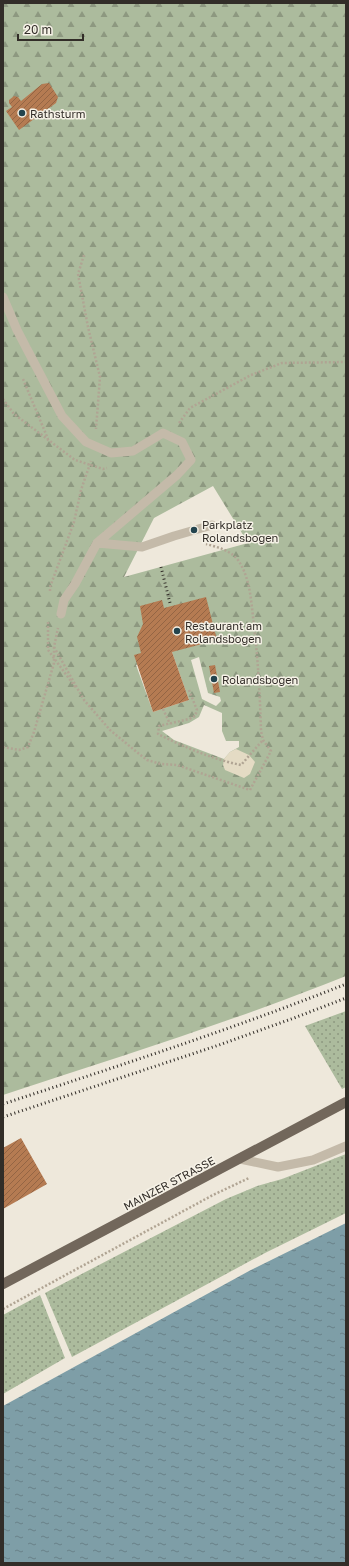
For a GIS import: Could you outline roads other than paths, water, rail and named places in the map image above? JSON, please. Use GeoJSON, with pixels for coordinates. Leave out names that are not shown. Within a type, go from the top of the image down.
{"type":"FeatureCollection","features":[{"type":"Feature","properties":{"kind":"main road","name":"MAINZER STRASSE"},"geometry":{"type":"LineString","coordinates":[[3,1284],[346,1102]]}},
{"type":"Feature","properties":{"kind":"lane"},"geometry":{"type":"LineString","coordinates":[[3,297],[17,330],[62,416],[86,442],[111,452],[132,451],[162,433],[182,442],[191,460],[177,475],[97,543],[75,584],[64,600],[61,614]]}},
{"type":"Feature","properties":{"kind":"lane"},"geometry":{"type":"LineString","coordinates":[[97,543],[142,547],[212,525]]}},
{"type":"Feature","properties":{"kind":"lane"},"geometry":{"type":"LineString","coordinates":[[240,1159],[278,1167],[313,1160],[346,1146]]}},
{"type":"Feature","properties":{"kind":"water"},"geometry":{"type":"Polygon","coordinates":[[[346,1223],[346,1563],[3,1563],[3,1406],[249,1271],[346,1223]]]}},
{"type":"Feature","properties":{"kind":"railway"},"geometry":{"type":"LineString","coordinates":[[161,567],[170,603]]}},
{"type":"Feature","properties":{"kind":"railway"},"geometry":{"type":"LineString","coordinates":[[3,1104],[218,1032],[346,984]]}},
{"type":"Feature","properties":{"kind":"railway"},"geometry":{"type":"LineString","coordinates":[[3,1117],[219,1045],[346,998]]}},
{"type":"Feature","properties":{"kind":"place","name":"Rathsturm"},"geometry":{"type":"Point","coordinates":[22,113]}},
{"type":"Feature","properties":{"kind":"place","name":"Parkplatz Rolandsbogen"},"geometry":{"type":"Point","coordinates":[194,530]}},
{"type":"Feature","properties":{"kind":"place","name":"Restaurant am Rolandsbogen"},"geometry":{"type":"Point","coordinates":[177,631]}},
{"type":"Feature","properties":{"kind":"place","name":"Rolandsbogen"},"geometry":{"type":"Point","coordinates":[214,679]}}]}
